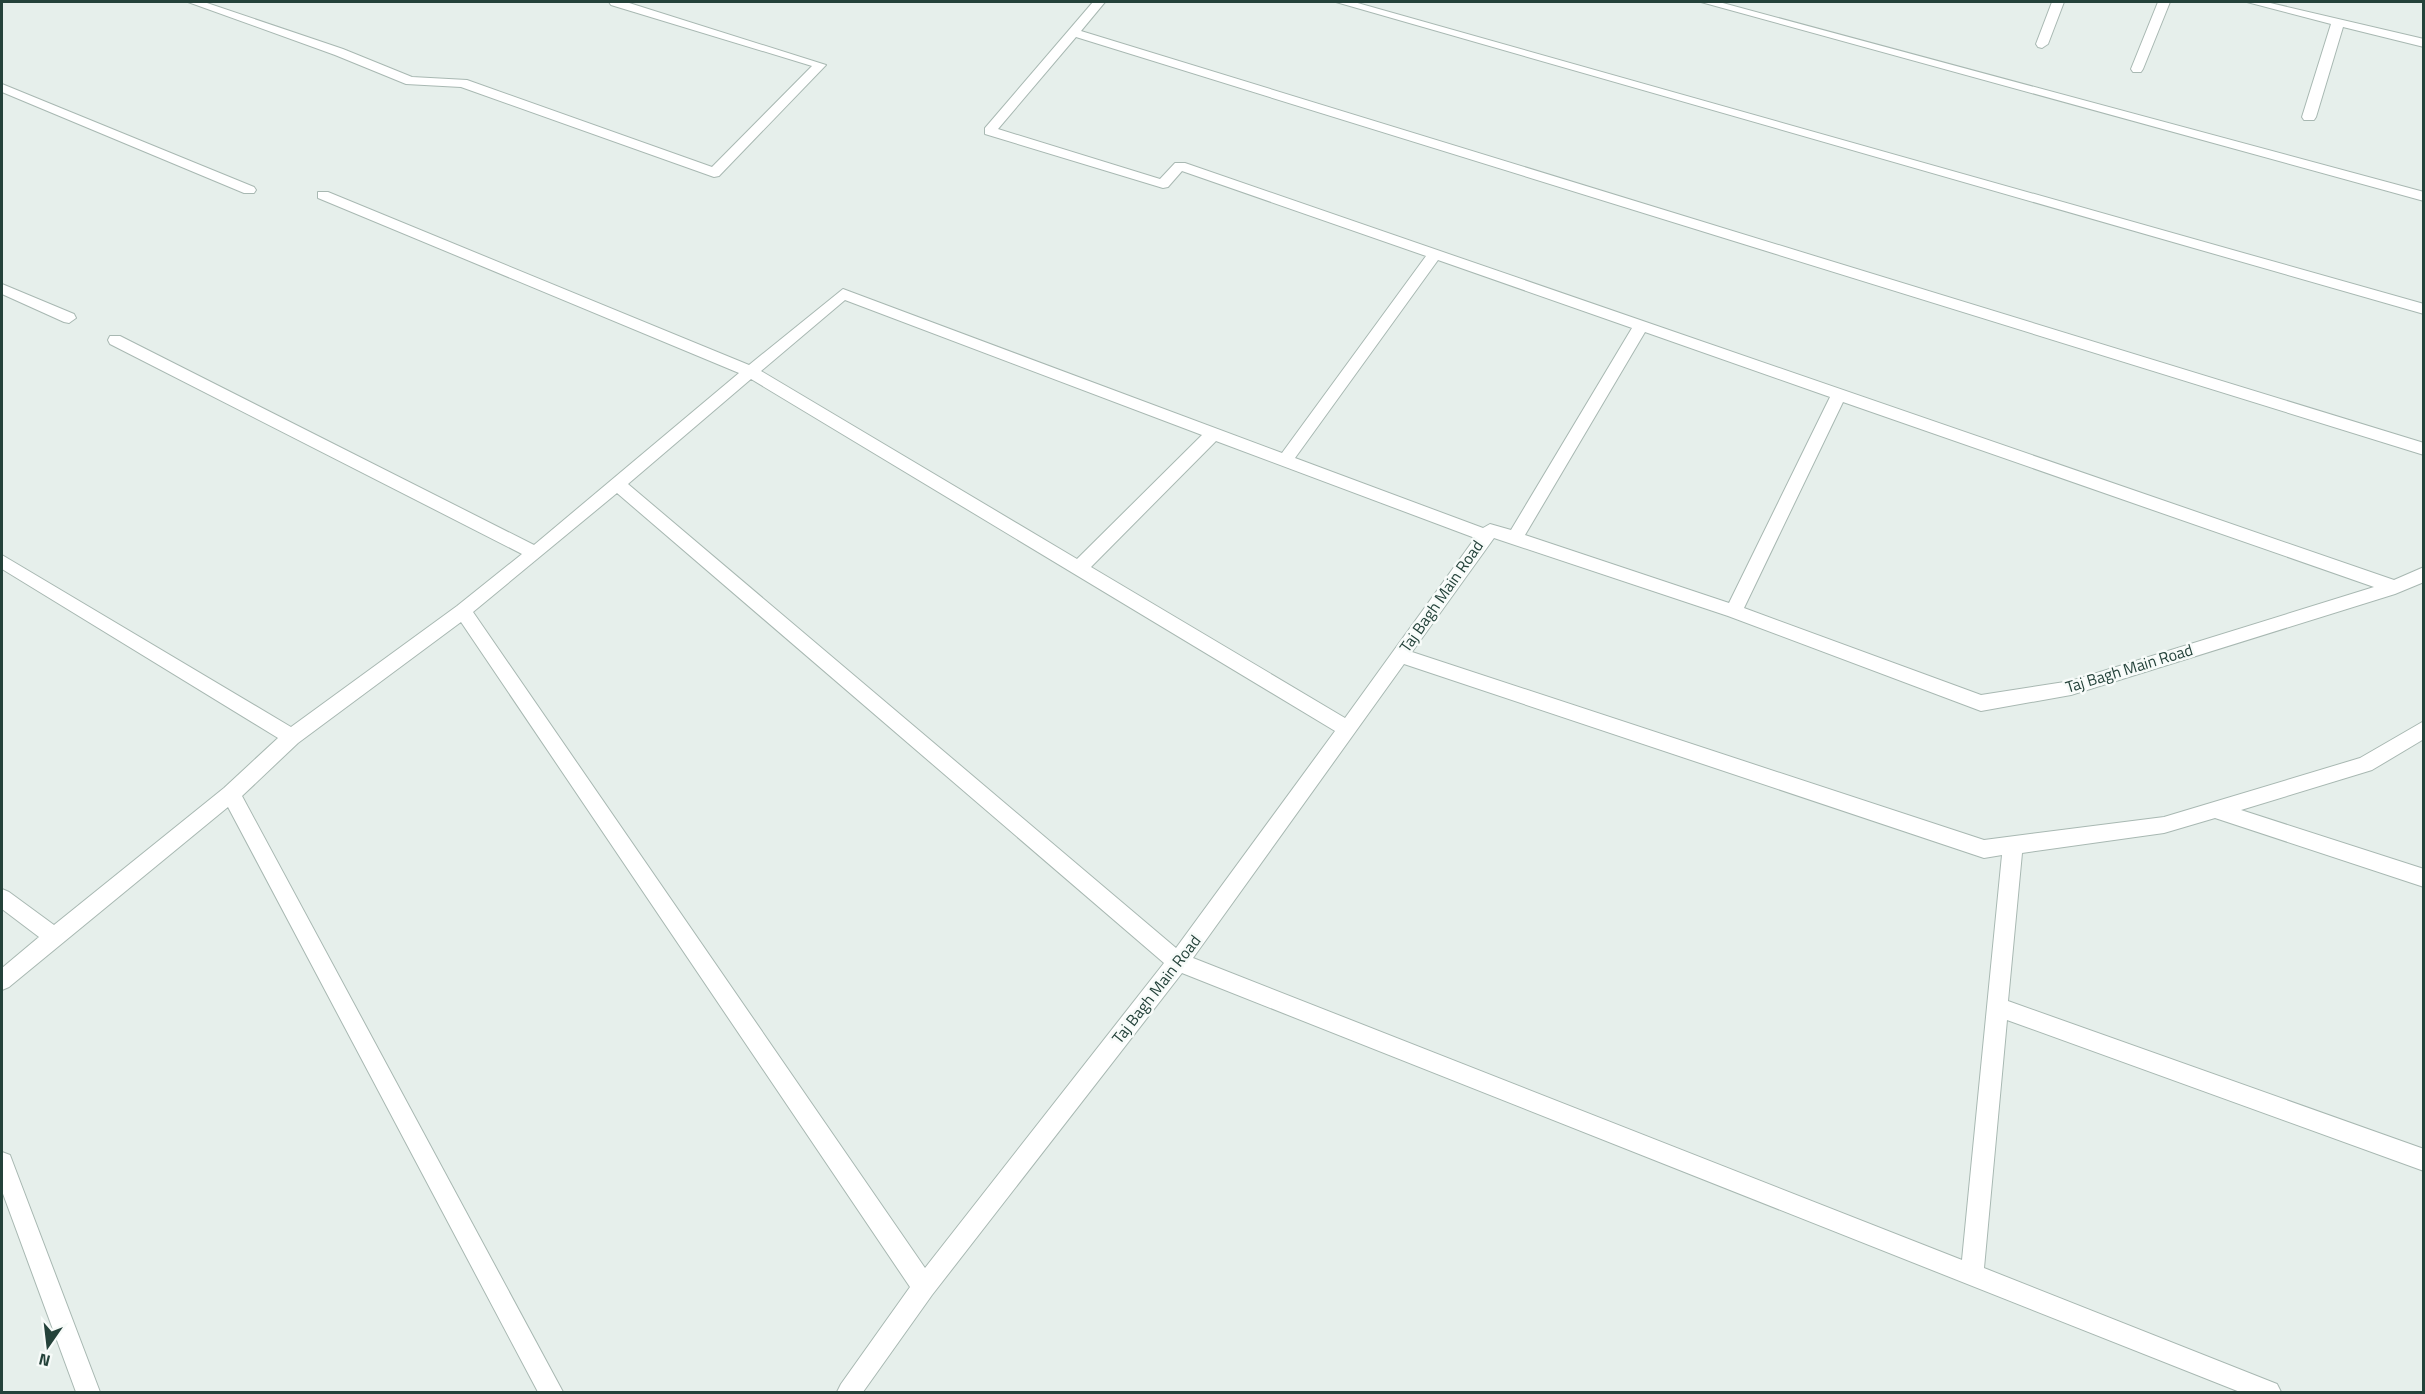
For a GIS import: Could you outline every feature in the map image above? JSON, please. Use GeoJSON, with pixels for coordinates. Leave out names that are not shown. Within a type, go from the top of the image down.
{"type":"FeatureCollection","features":[{"type":"Feature","properties":{"kind":"street"},"geometry":{"type":"LineString","coordinates":[[194,2],[339,52],[410,81],[463,83],[714,173],[820,64],[615,2]]}},
{"type":"Feature","properties":{"kind":"street"},"geometry":{"type":"LineString","coordinates":[[1099,2],[990,131],[1163,184],[1180,166],[2395,587]]}},
{"type":"Feature","properties":{"kind":"street"},"geometry":{"type":"LineString","coordinates":[[1342,2],[1369,5],[2424,309]]}},
{"type":"Feature","properties":{"kind":"street"},"geometry":{"type":"LineString","coordinates":[[1707,2],[2424,197]]}},
{"type":"Feature","properties":{"kind":"street"},"geometry":{"type":"LineString","coordinates":[[2042,44],[2058,2]]}},
{"type":"Feature","properties":{"kind":"street"},"geometry":{"type":"LineString","coordinates":[[2137,69],[2164,2]]}},
{"type":"Feature","properties":{"kind":"street"},"geometry":{"type":"LineString","coordinates":[[2253,2],[2424,43]]}},
{"type":"Feature","properties":{"kind":"street"},"geometry":{"type":"LineString","coordinates":[[2309,117],[2338,22]]}},
{"type":"Feature","properties":{"kind":"street"},"geometry":{"type":"LineString","coordinates":[[1074,33],[2424,449]]}},
{"type":"Feature","properties":{"kind":"street"},"geometry":{"type":"LineString","coordinates":[[2,88],[249,190]]}},
{"type":"Feature","properties":{"kind":"street"},"geometry":{"type":"LineString","coordinates":[[323,195],[751,372],[1347,729]]}},
{"type":"Feature","properties":{"kind":"street"},"geometry":{"type":"LineString","coordinates":[[1285,460],[1435,254]]}},
{"type":"Feature","properties":{"kind":"street"},"geometry":{"type":"LineString","coordinates":[[2,289],[69,318]]}},
{"type":"Feature","properties":{"kind":"street"},"geometry":{"type":"LineString","coordinates":[[2,980],[53,936],[231,794],[292,737],[463,611],[535,553],[843,294],[1484,535]]}},
{"type":"Feature","properties":{"kind":"street"},"geometry":{"type":"LineString","coordinates":[[1515,538],[1641,326]]}},
{"type":"Feature","properties":{"kind":"street"},"geometry":{"type":"LineString","coordinates":[[115,340],[535,553]]}},
{"type":"Feature","properties":{"kind":"street"},"geometry":{"type":"LineString","coordinates":[[1734,611],[1839,394]]}},
{"type":"Feature","properties":{"kind":"street"},"geometry":{"type":"LineString","coordinates":[[1078,568],[1214,433]]}},
{"type":"Feature","properties":{"kind":"street"},"geometry":{"type":"LineString","coordinates":[[617,484],[1178,962],[2269,1392]]}},
{"type":"Feature","properties":{"kind":"street","name":"Taj Bagh Main Road"},"geometry":{"type":"LineString","coordinates":[[849,1392],[924,1287],[1178,962],[1484,535],[1490,530],[1734,611],[1981,703],[2071,688],[2395,587],[2424,574]]}},
{"type":"Feature","properties":{"kind":"street"},"geometry":{"type":"LineString","coordinates":[[2,561],[292,737]]}},
{"type":"Feature","properties":{"kind":"street"},"geometry":{"type":"LineString","coordinates":[[463,611],[924,1287]]}},
{"type":"Feature","properties":{"kind":"street"},"geometry":{"type":"LineString","coordinates":[[1399,655],[1984,849],[2164,825],[2365,764],[2424,729]]}},
{"type":"Feature","properties":{"kind":"street"},"geometry":{"type":"LineString","coordinates":[[231,794],[551,1392]]}},
{"type":"Feature","properties":{"kind":"street"},"geometry":{"type":"LineString","coordinates":[[2213,810],[2424,878]]}},
{"type":"Feature","properties":{"kind":"street"},"geometry":{"type":"LineString","coordinates":[[1972,1275],[2013,845]]}},
{"type":"Feature","properties":{"kind":"street"},"geometry":{"type":"LineString","coordinates":[[2,898],[53,936]]}},
{"type":"Feature","properties":{"kind":"street"},"geometry":{"type":"LineString","coordinates":[[1998,1007],[2424,1160]]}},
{"type":"Feature","properties":{"kind":"street"},"geometry":{"type":"LineString","coordinates":[[2,1163],[88,1392]]}}]}
